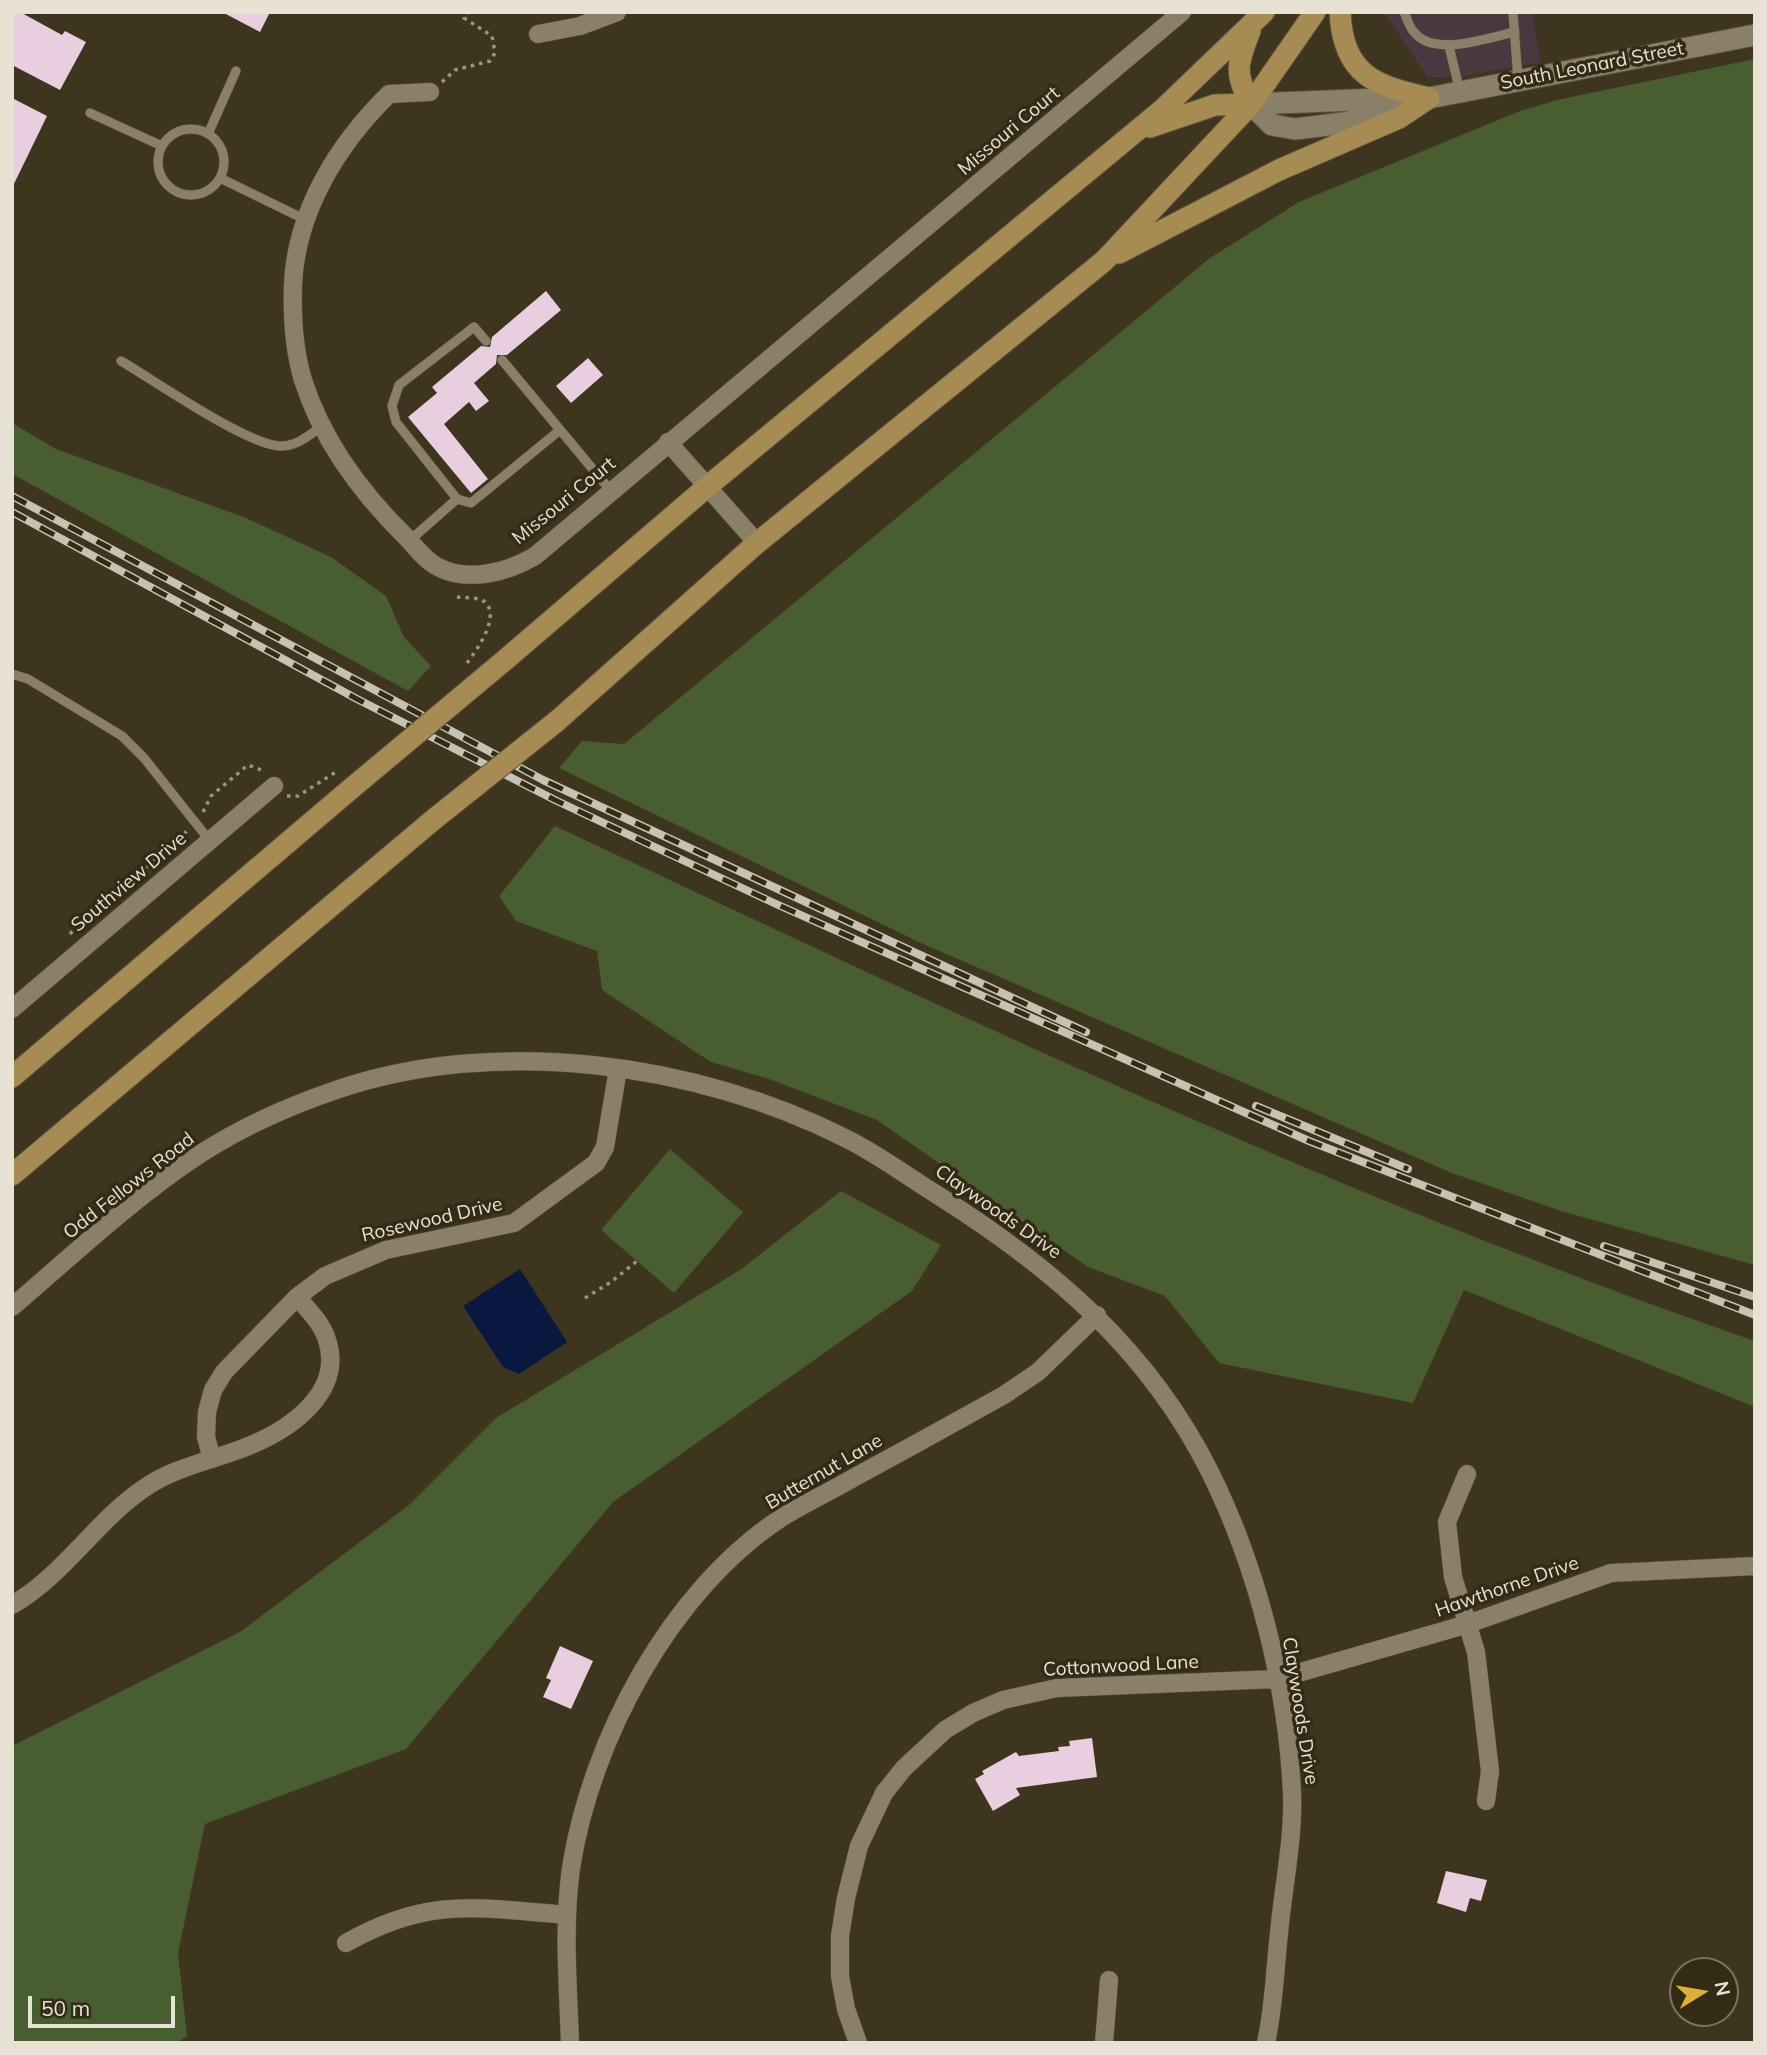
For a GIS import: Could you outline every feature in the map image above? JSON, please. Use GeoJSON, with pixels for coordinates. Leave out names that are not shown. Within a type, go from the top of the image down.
{"type":"FeatureCollection","features":[{"type":"Feature","properties":{"kind":"highway"},"geometry":{"type":"LineString","coordinates":[[12,1175],[433,820],[557,721],[757,543],[1104,261],[1251,104],[1315,12]]}},
{"type":"Feature","properties":{"kind":"highway"},"geometry":{"type":"LineString","coordinates":[[1339,12],[1347,49],[1368,78],[1384,88],[1429,98]]}},
{"type":"Feature","properties":{"kind":"highway"},"geometry":{"type":"LineString","coordinates":[[1251,104],[1239,83],[1239,62],[1258,19]]}},
{"type":"Feature","properties":{"kind":"highway"},"geometry":{"type":"LineString","coordinates":[[12,1077],[708,486],[1126,139],[1258,19]]}},
{"type":"Feature","properties":{"kind":"highway"},"geometry":{"type":"LineString","coordinates":[[1104,261],[1235,191],[1399,118],[1429,98]]}},
{"type":"Feature","properties":{"kind":"highway"},"geometry":{"type":"LineString","coordinates":[[1126,139],[1185,113],[1215,105],[1251,104]]}},
{"type":"Feature","properties":{"kind":"main road","name":"South Leonard Street"},"geometry":{"type":"LineString","coordinates":[[1251,104],[1272,125],[1295,129],[1344,123],[1429,98],[1755,35]]}},
{"type":"Feature","properties":{"kind":"street"},"geometry":{"type":"LineString","coordinates":[[538,34],[580,26],[617,12]]}},
{"type":"Feature","properties":{"kind":"street","name":"Missouri Court"},"geometry":{"type":"LineString","coordinates":[[430,93],[389,94],[363,120],[322,181],[306,220],[293,283],[294,323],[302,376],[322,426],[348,471],[409,541],[439,568],[484,575],[535,556],[1182,12]]}},
{"type":"Feature","properties":{"kind":"street"},"geometry":{"type":"LineString","coordinates":[[668,442],[757,543]]}},
{"type":"Feature","properties":{"kind":"street","name":"Southview Drive"},"geometry":{"type":"LineString","coordinates":[[12,1009],[274,786]]}},
{"type":"Feature","properties":{"kind":"street","name":"Claywoods Drive"},"geometry":{"type":"LineString","coordinates":[[359,1084],[416,1071],[490,1063],[564,1063],[618,1069],[710,1086],[781,1109],[849,1139],[1036,1261],[1097,1315],[1165,1396],[1210,1472],[1241,1546],[1266,1628],[1277,1679],[1293,1797],[1266,2043]]}},
{"type":"Feature","properties":{"kind":"street","name":"Rosewood Drive"},"geometry":{"type":"LineString","coordinates":[[212,1459],[206,1437],[206,1412],[213,1390],[224,1372],[297,1297],[325,1276],[376,1253],[514,1223],[596,1163],[605,1147],[618,1069]]}},
{"type":"Feature","properties":{"kind":"street","name":"Odd Fellows Road"},"geometry":{"type":"LineString","coordinates":[[12,1307],[129,1208],[199,1154],[267,1116],[359,1084]]}},
{"type":"Feature","properties":{"kind":"street"},"geometry":{"type":"LineString","coordinates":[[12,1605],[38,1587],[123,1504],[146,1487],[252,1445],[280,1430],[310,1408],[321,1394],[329,1374],[327,1340],[320,1324],[297,1297]]}},
{"type":"Feature","properties":{"kind":"street","name":"Butternut Lane"},"geometry":{"type":"LineString","coordinates":[[570,2043],[567,1915],[571,1870],[582,1816],[601,1755],[627,1697],[661,1643],[694,1599],[738,1554],[780,1519],[1004,1395],[1058,1354],[1097,1315]]}},
{"type":"Feature","properties":{"kind":"street"},"geometry":{"type":"LineString","coordinates":[[1467,1474],[1447,1522],[1453,1577],[1476,1652],[1490,1771],[1486,1801]]}},
{"type":"Feature","properties":{"kind":"street","name":"Hawthorne Drive"},"geometry":{"type":"LineString","coordinates":[[1277,1679],[1468,1624],[1611,1573],[1755,1566]]}},
{"type":"Feature","properties":{"kind":"street","name":"Cottonwood Lane"},"geometry":{"type":"LineString","coordinates":[[858,2043],[846,2009],[840,1976],[840,1936],[846,1898],[859,1846],[884,1793],[923,1748],[973,1713],[1030,1693],[1057,1688],[1277,1679]]}},
{"type":"Feature","properties":{"kind":"street"},"geometry":{"type":"LineString","coordinates":[[346,1943],[378,1925],[410,1913],[444,1908],[567,1915]]}},
{"type":"Feature","properties":{"kind":"street"},"geometry":{"type":"LineString","coordinates":[[1104,2043],[1109,1980]]}},
{"type":"Feature","properties":{"kind":"lane"},"geometry":{"type":"LineString","coordinates":[[1404,12],[1415,34],[1438,45],[1449,46],[1515,32]]}},
{"type":"Feature","properties":{"kind":"lane"},"geometry":{"type":"LineString","coordinates":[[1513,12],[1518,80]]}},
{"type":"Feature","properties":{"kind":"lane"},"geometry":{"type":"LineString","coordinates":[[1449,46],[1460,92]]}},
{"type":"Feature","properties":{"kind":"lane"},"geometry":{"type":"LineString","coordinates":[[208,134],[236,71]]}},
{"type":"Feature","properties":{"kind":"lane"},"geometry":{"type":"LineString","coordinates":[[90,113],[162,146]]}},
{"type":"Feature","properties":{"kind":"lane"},"geometry":{"type":"LineString","coordinates":[[195,130],[208,134],[223,153],[220,178],[211,189],[200,195],[175,191],[164,181],[159,170],[162,146],[181,131],[195,130]]}},
{"type":"Feature","properties":{"kind":"lane"},"geometry":{"type":"LineString","coordinates":[[220,178],[306,220]]}},
{"type":"Feature","properties":{"kind":"lane"},"geometry":{"type":"LineString","coordinates":[[486,341],[474,327],[399,385],[392,406],[396,422],[457,499],[471,503],[560,430]]}},
{"type":"Feature","properties":{"kind":"lane"},"geometry":{"type":"LineString","coordinates":[[502,359],[611,491]]}},
{"type":"Feature","properties":{"kind":"lane"},"geometry":{"type":"LineString","coordinates":[[121,361],[248,437],[278,446],[296,444],[322,426]]}},
{"type":"Feature","properties":{"kind":"lane"},"geometry":{"type":"LineString","coordinates":[[409,541],[457,499]]}},
{"type":"Feature","properties":{"kind":"lane"},"geometry":{"type":"LineString","coordinates":[[12,674],[28,679],[122,736],[210,841]]}},
{"type":"Feature","properties":{"kind":"path"},"geometry":{"type":"LineString","coordinates":[[430,93],[455,70],[490,61],[495,53],[492,36],[464,18],[468,12]]}},
{"type":"Feature","properties":{"kind":"path"},"geometry":{"type":"LineString","coordinates":[[457,597],[485,602],[489,610],[485,631],[466,665]]}},
{"type":"Feature","properties":{"kind":"path"},"geometry":{"type":"LineString","coordinates":[[129,883],[197,823],[211,796],[248,765],[265,772],[274,786],[289,797],[298,796],[344,767]]}},
{"type":"Feature","properties":{"kind":"path"},"geometry":{"type":"LineString","coordinates":[[69,934],[91,909],[120,891]]}},
{"type":"Feature","properties":{"kind":"path"},"geometry":{"type":"LineString","coordinates":[[585,1298],[637,1261]]}},
{"type":"Feature","properties":{"kind":"shaded area"},"geometry":{"type":"Polygon","coordinates":[[[1384,12],[1532,12],[1541,62],[1464,76],[1428,78],[1384,12]]]}},
{"type":"Feature","properties":{"kind":"green space"},"geometry":{"type":"Polygon","coordinates":[[[1755,59],[1755,1265],[1561,1211],[1452,1173],[921,943],[559,768],[582,741],[624,744],[1210,258],[1299,202],[1520,111],[1557,100],[1755,59]]]}},
{"type":"Feature","properties":{"kind":"green space"},"geometry":{"type":"Polygon","coordinates":[[[12,423],[56,449],[246,518],[331,557],[386,596],[404,637],[431,666],[408,691],[12,474],[12,423]]]}},
{"type":"Feature","properties":{"kind":"green space"},"geometry":{"type":"Polygon","coordinates":[[[555,826],[1148,1100],[1449,1227],[1601,1286],[1755,1341],[1755,1407],[1464,1290],[1413,1403],[1219,1363],[1165,1296],[1088,1267],[877,1120],[769,1079],[711,1062],[602,990],[597,951],[516,921],[499,896],[555,826]]]}},
{"type":"Feature","properties":{"kind":"green space"},"geometry":{"type":"Polygon","coordinates":[[[670,1149],[743,1212],[674,1293],[601,1230],[670,1149]]]}},
{"type":"Feature","properties":{"kind":"green space"},"geometry":{"type":"Polygon","coordinates":[[[841,1191],[941,1245],[912,1291],[613,1502],[406,1749],[205,1824],[178,1953],[187,2036],[176,2043],[12,2043],[12,1746],[240,1632],[409,1505],[496,1418],[740,1270],[841,1191]]]}},
{"type":"Feature","properties":{"kind":"water"},"geometry":{"type":"Polygon","coordinates":[[[520,1269],[567,1342],[519,1374],[503,1367],[463,1306],[520,1269]]]}},
{"type":"Feature","properties":{"kind":"building"},"geometry":{"type":"Polygon","coordinates":[[[12,12],[20,12],[62,35],[65,31],[86,42],[60,90],[12,65],[12,12]]]}},
{"type":"Feature","properties":{"kind":"building"},"geometry":{"type":"Polygon","coordinates":[[[222,12],[270,12],[260,32],[222,12]]]}},
{"type":"Feature","properties":{"kind":"building"},"geometry":{"type":"Polygon","coordinates":[[[12,98],[47,116],[12,188],[12,98]]]}},
{"type":"Feature","properties":{"kind":"building"},"geometry":{"type":"Polygon","coordinates":[[[546,291],[561,310],[507,355],[497,355],[496,364],[474,383],[489,401],[476,411],[469,402],[444,424],[488,479],[471,493],[408,417],[437,393],[432,387],[481,346],[490,347],[492,337],[546,291]]]}},
{"type":"Feature","properties":{"kind":"building"},"geometry":{"type":"Polygon","coordinates":[[[588,358],[603,375],[571,403],[556,386],[588,358]]]}},
{"type":"Feature","properties":{"kind":"building"},"geometry":{"type":"Polygon","coordinates":[[[560,1646],[593,1661],[571,1709],[543,1697],[551,1680],[546,1678],[560,1646]]]}},
{"type":"Feature","properties":{"kind":"building"},"geometry":{"type":"Polygon","coordinates":[[[1092,1738],[1097,1777],[1016,1788],[1020,1795],[993,1811],[975,1779],[984,1774],[982,1771],[1016,1752],[1019,1756],[1059,1751],[1058,1747],[1070,1746],[1069,1741],[1092,1738]]]}},
{"type":"Feature","properties":{"kind":"building"},"geometry":{"type":"Polygon","coordinates":[[[1446,1871],[1487,1880],[1481,1901],[1470,1898],[1466,1912],[1437,1903],[1446,1871]]]}},
{"type":"Feature","properties":{"kind":"railway"},"geometry":{"type":"LineString","coordinates":[[12,496],[543,780],[1086,1032]]}},
{"type":"Feature","properties":{"kind":"railway"},"geometry":{"type":"LineString","coordinates":[[12,512],[357,699],[557,801],[776,904],[1309,1141],[1755,1315]]}},
{"type":"Feature","properties":{"kind":"railway"},"geometry":{"type":"LineString","coordinates":[[1256,1106],[1408,1169]]}},
{"type":"Feature","properties":{"kind":"railway"},"geometry":{"type":"LineString","coordinates":[[1604,1246],[1755,1297]]}}]}
